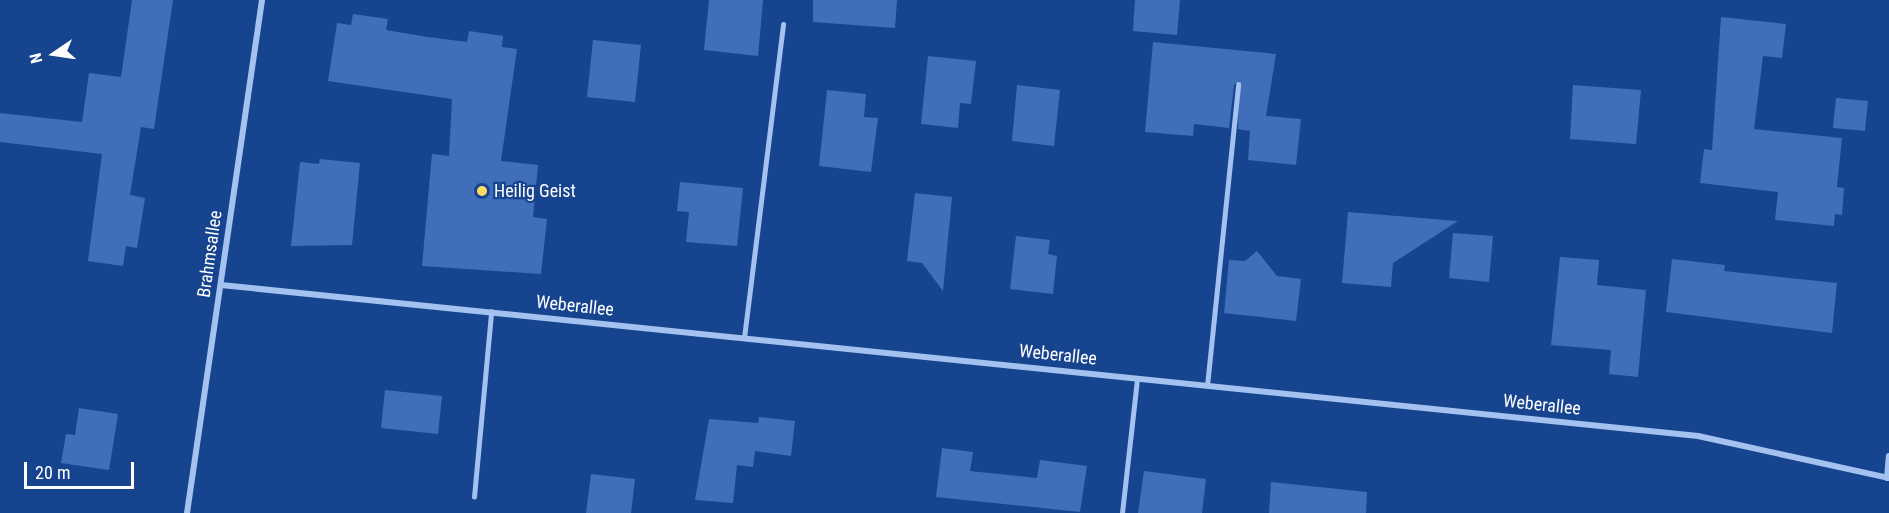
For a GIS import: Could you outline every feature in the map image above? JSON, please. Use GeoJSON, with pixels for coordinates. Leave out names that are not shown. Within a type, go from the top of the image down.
{"type":"FeatureCollection","features":[{"type":"Feature","properties":{"kind":"street","name":"Brahmsallee"},"geometry":{"type":"LineString","coordinates":[[187,513],[262,0]]}},
{"type":"Feature","properties":{"kind":"street","name":"Weberallee"},"geometry":{"type":"LineString","coordinates":[[221,285],[1698,436],[1888,478]]}},
{"type":"Feature","properties":{"kind":"street"},"geometry":{"type":"LineString","coordinates":[[1888,478],[1889,456]]}},
{"type":"Feature","properties":{"kind":"lane"},"geometry":{"type":"LineString","coordinates":[[744,338],[783,24]]}},
{"type":"Feature","properties":{"kind":"lane"},"geometry":{"type":"LineString","coordinates":[[1207,386],[1238,86]]}},
{"type":"Feature","properties":{"kind":"lane"},"geometry":{"type":"LineString","coordinates":[[474,497],[491,312]]}},
{"type":"Feature","properties":{"kind":"lane"},"geometry":{"type":"LineString","coordinates":[[1122,513],[1137,379]]}},
{"type":"Feature","properties":{"kind":"building"},"geometry":{"type":"Polygon","coordinates":[[[132,0],[173,0],[154,129],[141,127],[130,195],[145,198],[137,248],[126,246],[123,266],[88,261],[102,154],[0,142],[0,113],[82,122],[89,73],[121,77],[132,0]]]}},
{"type":"Feature","properties":{"kind":"building"},"geometry":{"type":"Polygon","coordinates":[[[709,0],[763,0],[758,56],[704,50],[709,0]]]}},
{"type":"Feature","properties":{"kind":"building"},"geometry":{"type":"Polygon","coordinates":[[[813,0],[897,0],[895,28],[813,22],[813,0]]]}},
{"type":"Feature","properties":{"kind":"building"},"geometry":{"type":"Polygon","coordinates":[[[1135,0],[1180,0],[1177,35],[1133,31],[1135,0]]]}},
{"type":"Feature","properties":{"kind":"building"},"geometry":{"type":"Polygon","coordinates":[[[353,14],[388,19],[386,30],[428,37],[467,42],[469,31],[503,36],[502,47],[517,49],[501,161],[538,165],[533,217],[547,219],[541,274],[422,266],[432,154],[449,156],[452,99],[328,81],[337,23],[351,25],[353,14]]]}},
{"type":"Feature","properties":{"kind":"building"},"geometry":{"type":"Polygon","coordinates":[[[1721,17],[1786,24],[1782,58],[1763,56],[1754,129],[1842,138],[1837,187],[1844,188],[1842,215],[1835,214],[1834,226],[1775,220],[1778,192],[1700,183],[1704,149],[1712,150],[1721,17]]]}},
{"type":"Feature","properties":{"kind":"building"},"geometry":{"type":"Polygon","coordinates":[[[593,40],[641,45],[635,102],[587,97],[593,40]]]}},
{"type":"Feature","properties":{"kind":"building"},"geometry":{"type":"Polygon","coordinates":[[[1153,42],[1276,54],[1266,116],[1301,119],[1296,165],[1248,160],[1250,131],[1238,129],[1239,81],[1234,85],[1229,128],[1194,124],[1193,136],[1145,132],[1153,42]]]}},
{"type":"Feature","properties":{"kind":"building"},"geometry":{"type":"Polygon","coordinates":[[[928,56],[976,61],[971,104],[960,103],[958,128],[921,124],[928,56]]]}},
{"type":"Feature","properties":{"kind":"building"},"geometry":{"type":"Polygon","coordinates":[[[1017,85],[1060,90],[1054,146],[1012,141],[1017,85]]]}},
{"type":"Feature","properties":{"kind":"building"},"geometry":{"type":"Polygon","coordinates":[[[1573,85],[1641,90],[1636,144],[1570,139],[1573,85]]]}},
{"type":"Feature","properties":{"kind":"building"},"geometry":{"type":"Polygon","coordinates":[[[827,90],[866,94],[864,117],[878,118],[871,172],[819,166],[827,90]]]}},
{"type":"Feature","properties":{"kind":"building"},"geometry":{"type":"Polygon","coordinates":[[[1836,98],[1868,101],[1865,131],[1833,128],[1836,98]]]}},
{"type":"Feature","properties":{"kind":"building"},"geometry":{"type":"Polygon","coordinates":[[[320,159],[360,163],[352,245],[291,246],[300,162],[319,164],[320,159]]]}},
{"type":"Feature","properties":{"kind":"building"},"geometry":{"type":"Polygon","coordinates":[[[680,182],[743,188],[737,246],[686,242],[689,212],[677,211],[680,182]]]}},
{"type":"Feature","properties":{"kind":"building"},"geometry":{"type":"Polygon","coordinates":[[[915,193],[952,197],[943,291],[922,263],[907,261],[915,193]]]}},
{"type":"Feature","properties":{"kind":"building"},"geometry":{"type":"Polygon","coordinates":[[[1348,212],[1458,221],[1393,263],[1391,287],[1342,283],[1348,212]]]}},
{"type":"Feature","properties":{"kind":"building"},"geometry":{"type":"Polygon","coordinates":[[[1453,233],[1493,236],[1489,282],[1449,278],[1453,233]]]}},
{"type":"Feature","properties":{"kind":"building"},"geometry":{"type":"Polygon","coordinates":[[[1016,236],[1050,240],[1048,254],[1057,256],[1053,294],[1010,289],[1016,236]]]}},
{"type":"Feature","properties":{"kind":"building"},"geometry":{"type":"Polygon","coordinates":[[[1257,251],[1277,276],[1301,279],[1296,321],[1224,313],[1229,260],[1245,261],[1257,251]]]}},
{"type":"Feature","properties":{"kind":"building"},"geometry":{"type":"Polygon","coordinates":[[[1560,257],[1599,260],[1597,285],[1646,290],[1638,377],[1609,374],[1611,350],[1551,345],[1560,257]]]}},
{"type":"Feature","properties":{"kind":"building"},"geometry":{"type":"Polygon","coordinates":[[[1672,259],[1725,265],[1724,271],[1837,283],[1832,333],[1666,312],[1672,259]]]}},
{"type":"Feature","properties":{"kind":"building"},"geometry":{"type":"Polygon","coordinates":[[[385,390],[442,396],[438,434],[381,428],[385,390]]]}},
{"type":"Feature","properties":{"kind":"building"},"geometry":{"type":"Polygon","coordinates":[[[79,408],[118,414],[109,470],[61,463],[66,434],[75,435],[79,408]]]}},
{"type":"Feature","properties":{"kind":"building"},"geometry":{"type":"Polygon","coordinates":[[[759,417],[795,421],[791,456],[755,451],[753,467],[737,465],[733,503],[695,500],[709,419],[758,423],[759,417]]]}},
{"type":"Feature","properties":{"kind":"building"},"geometry":{"type":"Polygon","coordinates":[[[942,448],[973,452],[970,471],[1037,478],[1040,460],[1087,466],[1080,512],[936,497],[942,448]]]}},
{"type":"Feature","properties":{"kind":"building"},"geometry":{"type":"Polygon","coordinates":[[[1144,471],[1206,479],[1202,513],[1138,513],[1144,471]]]}},
{"type":"Feature","properties":{"kind":"building"},"geometry":{"type":"Polygon","coordinates":[[[591,474],[635,479],[631,513],[586,513],[591,474]]]}},
{"type":"Feature","properties":{"kind":"building"},"geometry":{"type":"Polygon","coordinates":[[[1271,482],[1367,492],[1366,513],[1269,513],[1271,482]]]}},
{"type":"Feature","properties":{"kind":"place","name":"Heilig Geist"},"geometry":{"type":"Point","coordinates":[482,191]}}]}
